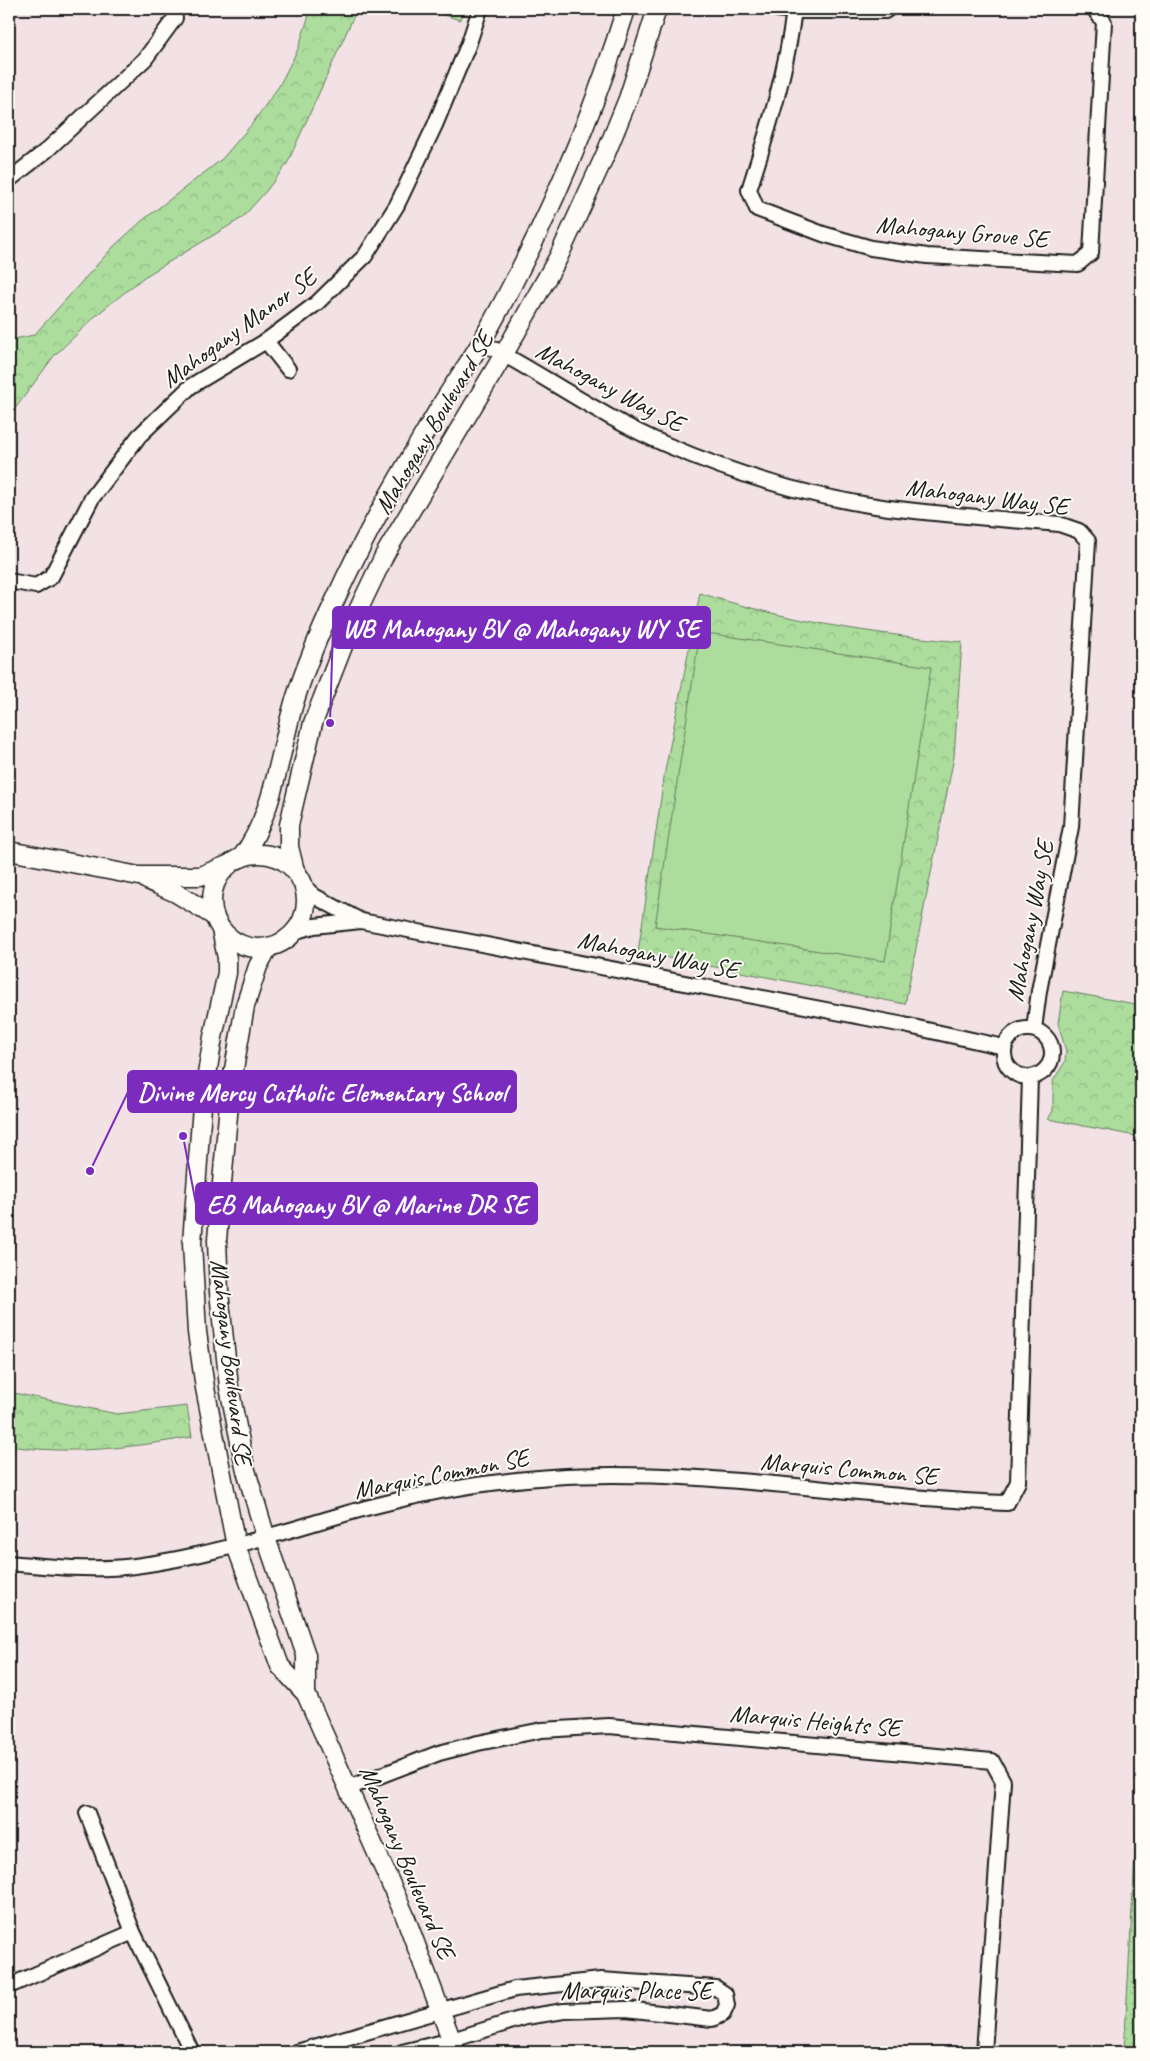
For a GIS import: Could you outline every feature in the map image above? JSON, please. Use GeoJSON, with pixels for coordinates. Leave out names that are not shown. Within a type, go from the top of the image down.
{"type":"FeatureCollection","features":[{"type":"Feature","properties":{"kind":"street","name":"Mahogany Manor SE"},"geometry":{"type":"LineString","coordinates":[[9,581],[36,586],[51,577],[92,498],[139,436],[191,386],[266,341],[317,303],[365,256],[397,205],[435,125],[469,43],[480,9]]}},
{"type":"Feature","properties":{"kind":"street","name":"Mahogany Boulevard SE"},"geometry":{"type":"LineString","coordinates":[[234,861],[254,840],[263,819],[295,701],[335,599],[388,498],[481,342],[552,204],[578,144],[626,9]]}},
{"type":"Feature","properties":{"kind":"street","name":"Mahogany Boulevard SE"},"geometry":{"type":"LineString","coordinates":[[299,878],[289,847],[292,811],[313,723],[352,623],[384,554],[504,354],[558,258],[591,188],[628,99],[657,9]]}},
{"type":"Feature","properties":{"kind":"street"},"geometry":{"type":"LineString","coordinates":[[777,9],[885,11],[888,9]]}},
{"type":"Feature","properties":{"kind":"street","name":"Mahogany Grove SE"},"geometry":{"type":"LineString","coordinates":[[794,10],[791,39],[778,101],[749,190],[757,209],[823,234],[871,248],[927,256],[1078,264],[1091,253],[1104,22],[1094,9]]}},
{"type":"Feature","properties":{"kind":"street"},"geometry":{"type":"LineString","coordinates":[[9,180],[46,150],[145,59],[175,18]]}},
{"type":"Feature","properties":{"kind":"street"},"geometry":{"type":"LineString","coordinates":[[266,341],[288,370]]}},
{"type":"Feature","properties":{"kind":"street","name":"Mahogany Way SE"},"geometry":{"type":"LineString","coordinates":[[481,342],[621,424],[665,444],[749,476],[820,494],[888,508],[1059,524],[1079,531],[1088,541],[1071,827],[1039,991],[1034,1029]]}},
{"type":"Feature","properties":{"kind":"street"},"geometry":{"type":"LineString","coordinates":[[9,851],[139,876],[200,876],[252,854],[270,856],[287,863],[299,878],[306,901],[303,917],[296,931],[283,942],[268,948],[255,949],[230,939],[217,922],[176,893],[139,876]]}},
{"type":"Feature","properties":{"kind":"street"},"geometry":{"type":"LineString","coordinates":[[217,922],[212,902],[213,889],[219,876],[234,861]]}},
{"type":"Feature","properties":{"kind":"street","name":"Mahogany Way SE"},"geometry":{"type":"LineString","coordinates":[[299,878],[314,896],[362,921],[904,1025],[1004,1047]]}},
{"type":"Feature","properties":{"kind":"street","name":"Mahogany Way SE"},"geometry":{"type":"LineString","coordinates":[[296,931],[314,926],[362,921]]}},
{"type":"Feature","properties":{"kind":"street","name":"Mahogany Boulevard SE"},"geometry":{"type":"LineString","coordinates":[[217,922],[227,958],[227,973],[213,1037],[202,1106],[192,1243],[197,1332],[204,1388],[236,1546],[280,1666],[306,1694],[405,1916],[454,2046]]}},
{"type":"Feature","properties":{"kind":"street","name":"Mahogany Boulevard SE"},"geometry":{"type":"LineString","coordinates":[[268,948],[258,966],[244,1006],[237,1040],[230,1092],[217,1240],[222,1334],[229,1387],[245,1467],[266,1538],[306,1654],[306,1694]]}},
{"type":"Feature","properties":{"kind":"street"},"geometry":{"type":"LineString","coordinates":[[1034,1029],[1047,1036],[1051,1043],[1052,1058],[1044,1071],[1030,1077],[1015,1074],[1005,1062],[1004,1047],[1007,1040],[1018,1030],[1034,1029]]}},
{"type":"Feature","properties":{"kind":"street","name":"Marquis Common SE"},"geometry":{"type":"LineString","coordinates":[[266,1538],[392,1502],[452,1489],[551,1476],[664,1475],[1007,1503],[1018,1482],[1030,1077]]}},
{"type":"Feature","properties":{"kind":"street"},"geometry":{"type":"LineString","coordinates":[[9,1563],[73,1569],[135,1566],[236,1546],[266,1538]]}},
{"type":"Feature","properties":{"kind":"street","name":"Marquis Heights SE"},"geometry":{"type":"LineString","coordinates":[[348,1788],[439,1753],[478,1743],[542,1730],[609,1726],[992,1761],[1003,1780],[984,2052]]}},
{"type":"Feature","properties":{"kind":"street"},"geometry":{"type":"LineString","coordinates":[[87,1813],[133,1932],[192,2052]]}},
{"type":"Feature","properties":{"kind":"street"},"geometry":{"type":"LineString","coordinates":[[9,1986],[133,1932]]}},
{"type":"Feature","properties":{"kind":"street","name":"Marquis Place SE"},"geometry":{"type":"LineString","coordinates":[[297,2052],[515,1989],[601,1980],[716,1988],[725,1994],[727,2005],[723,2014],[712,2019],[626,2010],[564,2011],[526,2018],[454,2046],[402,2052]]}},
{"type":"Feature","properties":{"kind":"green space"},"geometry":{"type":"Polygon","coordinates":[[[311,9],[357,9],[287,164],[242,218],[144,277],[99,313],[54,356],[9,417],[9,340],[34,335],[113,247],[143,220],[222,159],[252,124],[279,86],[298,49],[311,9]]]}},
{"type":"Feature","properties":{"kind":"green space"},"geometry":{"type":"Polygon","coordinates":[[[426,9],[463,9],[460,20],[426,9]]]}},
{"type":"Feature","properties":{"kind":"green space"},"geometry":{"type":"Polygon","coordinates":[[[700,593],[797,619],[895,635],[962,642],[954,757],[905,1004],[638,952],[665,771],[700,593]]]}},
{"type":"Feature","properties":{"kind":"green space"},"geometry":{"type":"Polygon","coordinates":[[[700,632],[931,667],[885,961],[655,926],[700,632]]]}},
{"type":"Feature","properties":{"kind":"green space"},"geometry":{"type":"Polygon","coordinates":[[[1063,991],[1141,1005],[1141,1137],[1048,1119],[1053,1111],[1053,1081],[1065,1062],[1066,1051],[1058,1023],[1063,991]]]}},
{"type":"Feature","properties":{"kind":"green space"},"geometry":{"type":"Polygon","coordinates":[[[9,1392],[117,1414],[187,1406],[192,1437],[101,1449],[56,1450],[9,1446],[9,1392]]]}},
{"type":"Feature","properties":{"kind":"green space"},"geometry":{"type":"Polygon","coordinates":[[[1141,1750],[1141,2052],[1124,2052],[1141,1750]]]}},
{"type":"Feature","properties":{"kind":"place","name":"WB Mahogany BV @ Mahogany WY SE"},"geometry":{"type":"Point","coordinates":[330,723]}},
{"type":"Feature","properties":{"kind":"place","name":"EB Mahogany BV @ Marine DR SE"},"geometry":{"type":"Point","coordinates":[183,1136]}},
{"type":"Feature","properties":{"kind":"place","name":"Divine Mercy Catholic Elementary School"},"geometry":{"type":"Point","coordinates":[90,1171]}}]}
